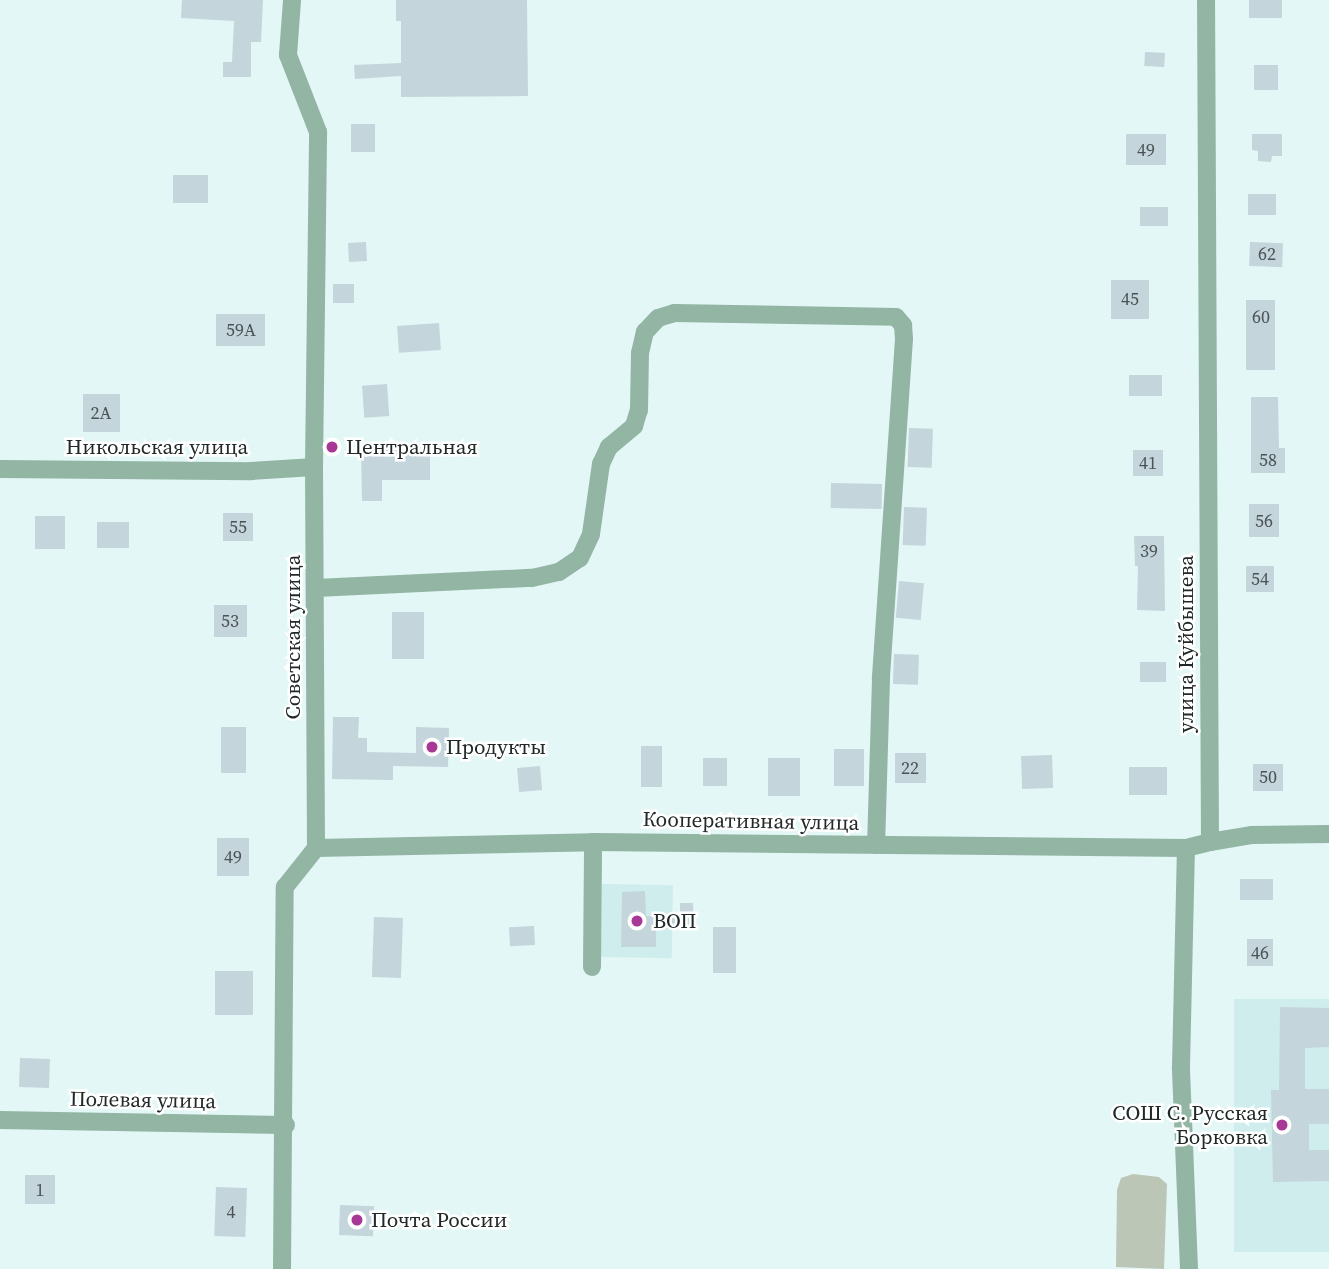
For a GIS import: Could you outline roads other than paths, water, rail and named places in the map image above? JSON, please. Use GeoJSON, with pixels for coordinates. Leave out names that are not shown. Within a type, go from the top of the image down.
{"type":"FeatureCollection","features":[{"type":"Feature","properties":{"kind":"street","name":"Советская улица"},"geometry":{"type":"LineString","coordinates":[[292,0],[288,55],[318,131],[314,467],[316,848]]}},
{"type":"Feature","properties":{"kind":"street","name":"улица Куйбышева"},"geometry":{"type":"LineString","coordinates":[[1206,0],[1210,842]]}},
{"type":"Feature","properties":{"kind":"street"},"geometry":{"type":"LineString","coordinates":[[316,587],[532,578],[559,572],[580,558],[591,534],[601,464],[609,447],[635,426],[639,410],[640,354],[645,332],[658,317],[674,313],[896,317],[903,325],[904,339],[881,679],[876,845]]}},
{"type":"Feature","properties":{"kind":"street","name":"Никольская улица"},"geometry":{"type":"LineString","coordinates":[[0,469],[251,471],[314,467]]}},
{"type":"Feature","properties":{"kind":"street"},"geometry":{"type":"LineString","coordinates":[[1189,1269],[1181,1067],[1186,848],[1252,835],[1329,834]]}},
{"type":"Feature","properties":{"kind":"street"},"geometry":{"type":"LineString","coordinates":[[592,967],[593,842]]}},
{"type":"Feature","properties":{"kind":"street","name":"Кооперативная улица"},"geometry":{"type":"LineString","coordinates":[[316,848],[593,842],[1186,848]]}},
{"type":"Feature","properties":{"kind":"street"},"geometry":{"type":"LineString","coordinates":[[282,1269],[286,1125],[285,887],[316,848]]}},
{"type":"Feature","properties":{"kind":"street","name":"Полевая улица"},"geometry":{"type":"LineString","coordinates":[[0,1120],[286,1125]]}},
{"type":"Feature","properties":{"kind":"place","name":"Центральная"},"geometry":{"type":"Point","coordinates":[332,447]}},
{"type":"Feature","properties":{"kind":"place","name":"Продукты"},"geometry":{"type":"Point","coordinates":[432,747]}},
{"type":"Feature","properties":{"kind":"place","name":"ВОП"},"geometry":{"type":"Point","coordinates":[637,921]}},
{"type":"Feature","properties":{"kind":"place","name":"СОШ С. Русская Борковка"},"geometry":{"type":"Point","coordinates":[1282,1125]}},
{"type":"Feature","properties":{"kind":"place","name":"Почта России"},"geometry":{"type":"Point","coordinates":[357,1220]}}]}
